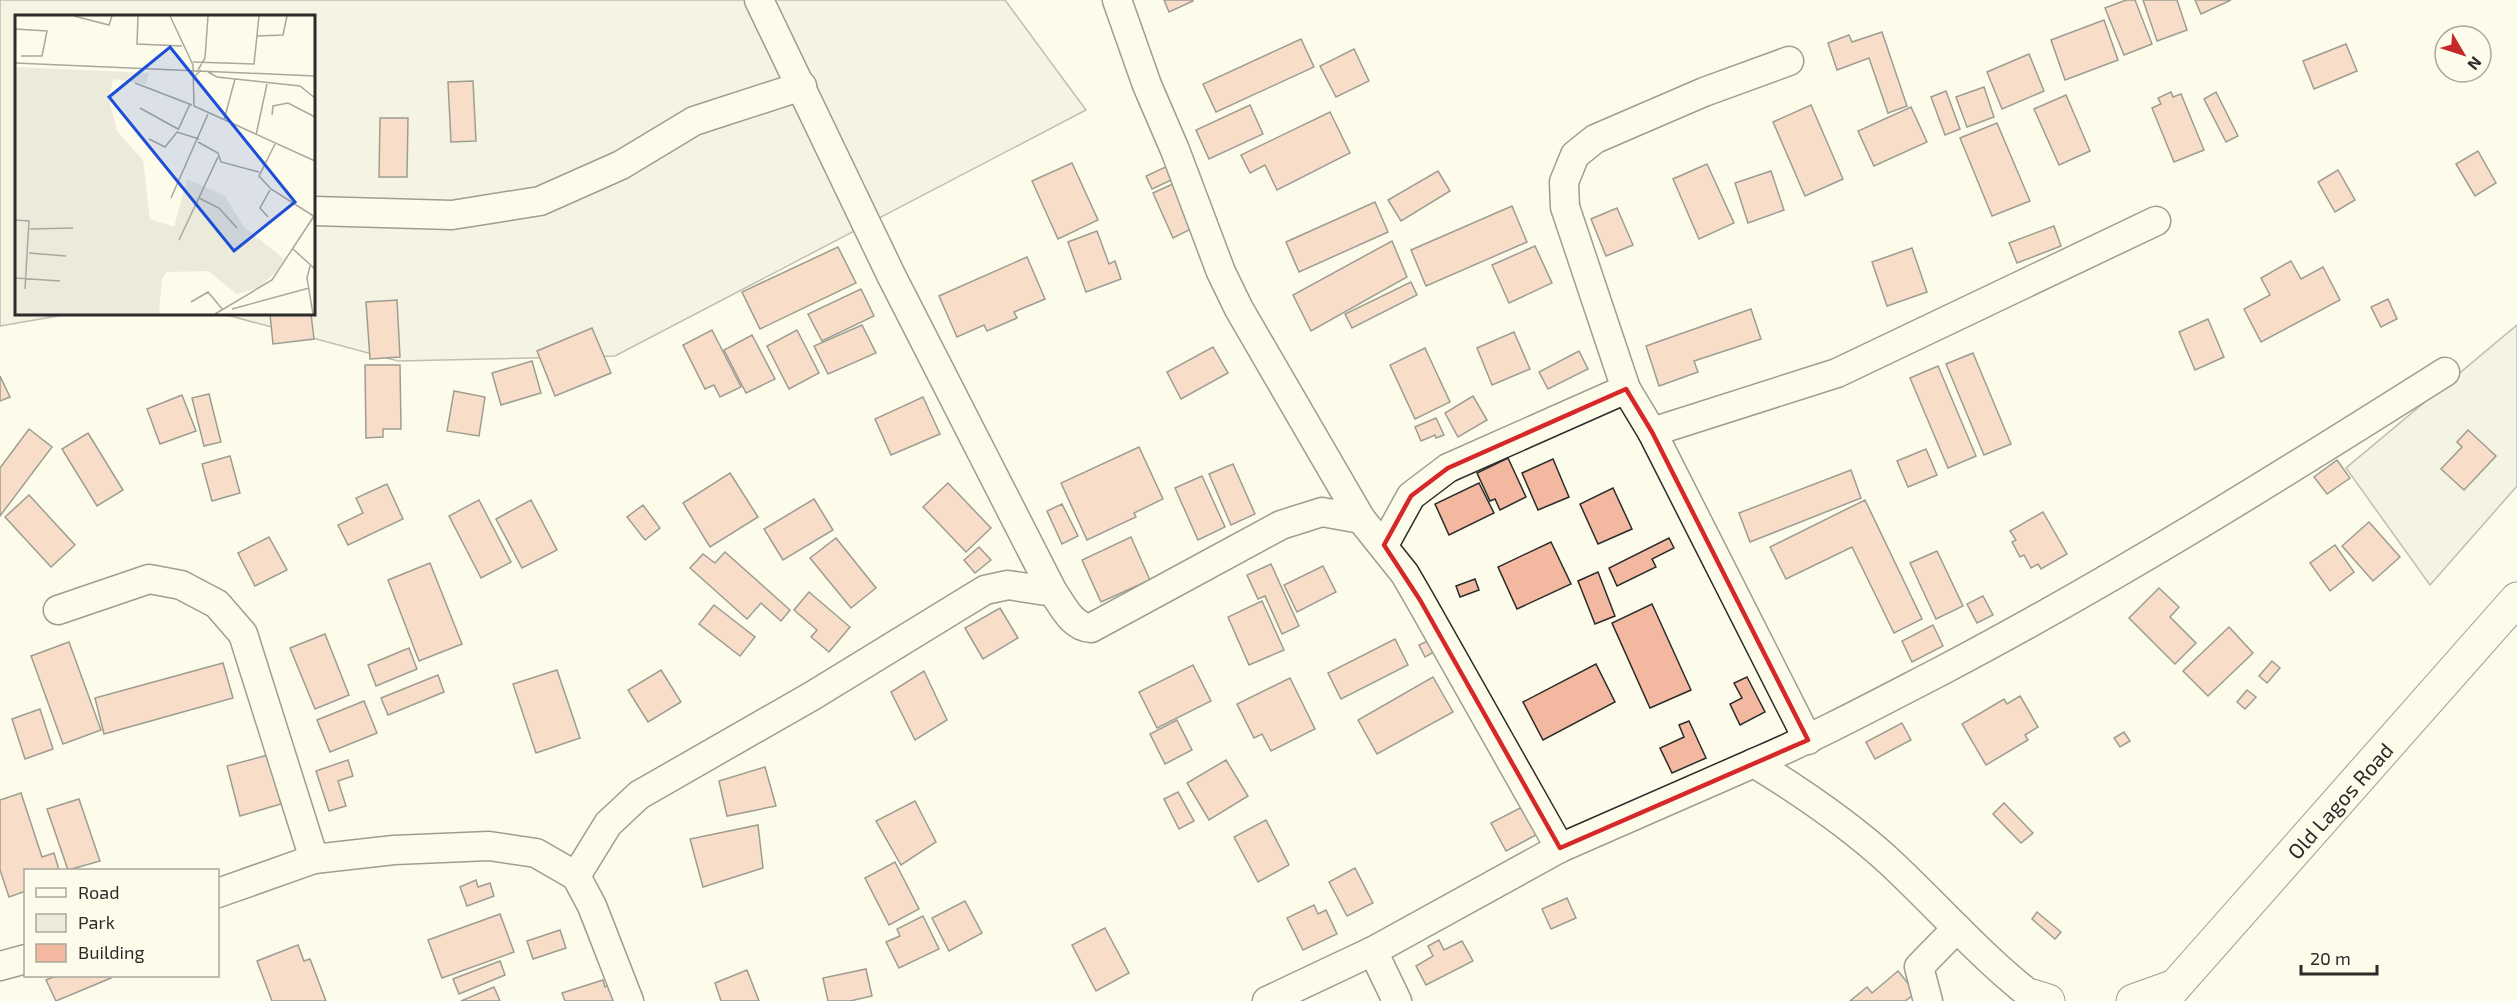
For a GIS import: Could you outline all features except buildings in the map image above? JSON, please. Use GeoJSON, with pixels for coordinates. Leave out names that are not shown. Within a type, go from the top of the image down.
{"type":"FeatureCollection","features":[{"type":"Feature","properties":{"kind":"main road","name":"Old Lagos Road"},"geometry":{"type":"LineString","coordinates":[[2168,994],[2517,599]]}},
{"type":"Feature","properties":{"kind":"main road"},"geometry":{"type":"LineString","coordinates":[[2133,1001],[2168,994]]}},
{"type":"Feature","properties":{"kind":"street"},"geometry":{"type":"LineString","coordinates":[[759,0],[891,275],[1053,592],[1076,623],[1083,628],[1091,628],[1281,525],[1322,512],[1361,519]]}},
{"type":"Feature","properties":{"kind":"street"},"geometry":{"type":"LineString","coordinates":[[1117,0],[1147,85],[1175,150],[1221,272],[1239,309],[1361,519],[1384,545],[1420,600],[1560,848]]}},
{"type":"Feature","properties":{"kind":"street"},"geometry":{"type":"LineString","coordinates":[[1789,61],[1704,92],[1595,139],[1575,155],[1564,182],[1565,207],[1626,389],[1652,432],[1808,741]]}},
{"type":"Feature","properties":{"kind":"street"},"geometry":{"type":"LineString","coordinates":[[315,211],[452,215],[540,201],[621,165],[694,121],[802,86]]}},
{"type":"Feature","properties":{"kind":"street"},"geometry":{"type":"LineString","coordinates":[[1652,432],[1837,373],[2156,221]]}},
{"type":"Feature","properties":{"kind":"street"},"geometry":{"type":"LineString","coordinates":[[1267,1001],[1373,951],[1560,848],[1808,741],[2025,627],[2145,558],[2445,372]]}},
{"type":"Feature","properties":{"kind":"street"},"geometry":{"type":"LineString","coordinates":[[1384,545],[1411,496],[1448,468],[1626,389]]}},
{"type":"Feature","properties":{"kind":"street"},"geometry":{"type":"LineString","coordinates":[[58,610],[149,579],[180,585],[217,604],[243,634],[314,859]]}},
{"type":"Feature","properties":{"kind":"street"},"geometry":{"type":"LineString","coordinates":[[576,876],[608,824],[639,795],[812,696],[985,590],[1008,585],[1053,592]]}},
{"type":"Feature","properties":{"kind":"street"},"geometry":{"type":"LineString","coordinates":[[1754,763],[1849,825],[1892,864],[2004,976],[2038,1000]]}},
{"type":"Feature","properties":{"kind":"street"},"geometry":{"type":"LineString","coordinates":[[219,893],[314,859],[394,850],[489,846],[536,853],[576,876],[592,906],[629,1001]]}},
{"type":"Feature","properties":{"kind":"street"},"geometry":{"type":"LineString","coordinates":[[1925,1000],[1919,967],[1957,928]]}},
{"type":"Feature","properties":{"kind":"street"},"geometry":{"type":"LineString","coordinates":[[1373,951],[1397,1001]]}},
{"type":"Feature","properties":{"kind":"street"},"geometry":{"type":"LineString","coordinates":[[0,966],[24,960]]}},
{"type":"Feature","properties":{"kind":"highlighted area"},"geometry":{"type":"Polygon","coordinates":[[[1626,389],[1652,432],[1808,740],[1560,848],[1420,600],[1384,545],[1411,496],[1448,468],[1626,389]]]}},
{"type":"Feature","properties":{"kind":"green space"},"geometry":{"type":"Polygon","coordinates":[[[0,0],[1005,0],[1086,110],[615,356],[398,361],[227,315],[315,315],[315,15],[15,15],[15,315],[63,315],[0,326],[0,0]]]}},
{"type":"Feature","properties":{"kind":"green space"},"geometry":{"type":"Polygon","coordinates":[[[2517,325],[2517,486],[2430,585],[2346,468],[2517,325]]]}}]}
